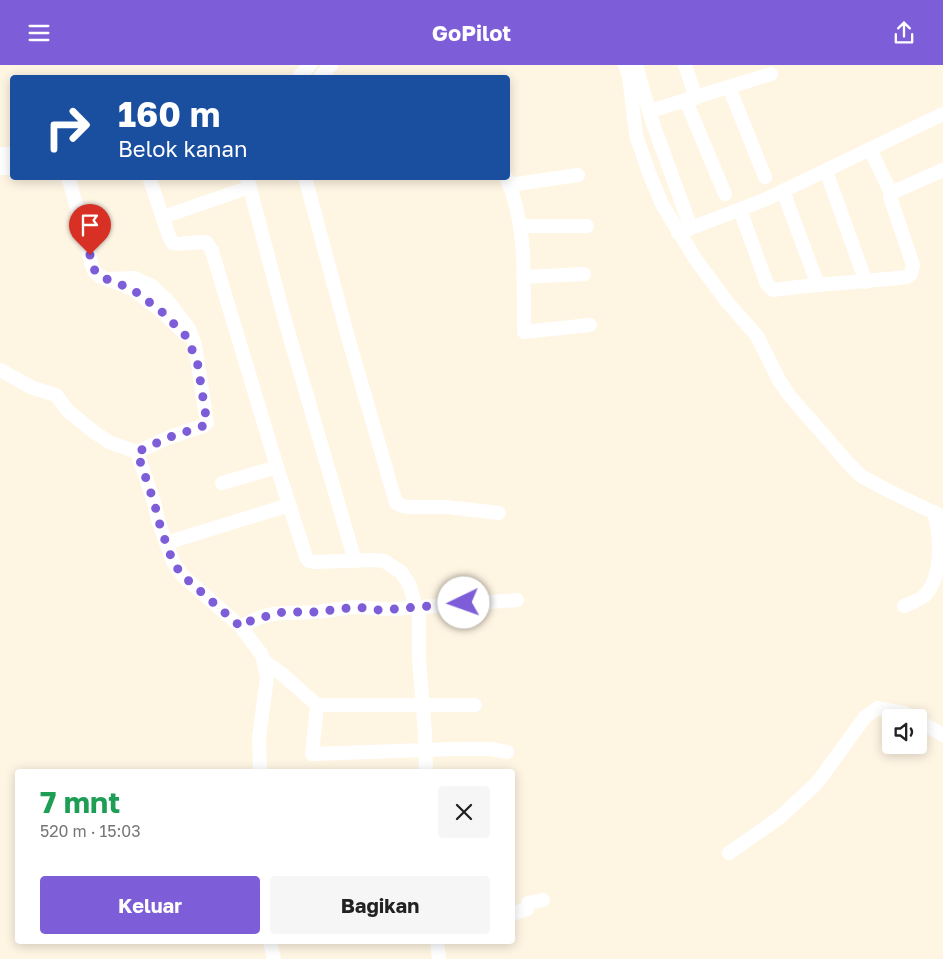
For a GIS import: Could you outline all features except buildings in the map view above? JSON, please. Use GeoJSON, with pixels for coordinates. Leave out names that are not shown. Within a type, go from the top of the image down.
{"type":"FeatureCollection","features":[{"type":"Feature","properties":{"kind":"street"},"geometry":{"type":"LineString","coordinates":[[301,75],[310,65]]}},
{"type":"Feature","properties":{"kind":"street"},"geometry":{"type":"LineString","coordinates":[[322,75],[330,65]]}},
{"type":"Feature","properties":{"kind":"street"},"geometry":{"type":"LineString","coordinates":[[625,65],[629,76],[636,135],[649,173],[662,204],[684,230]]}},
{"type":"Feature","properties":{"kind":"street"},"geometry":{"type":"LineString","coordinates":[[636,65],[684,230],[696,261],[756,336],[789,395],[848,464],[861,476],[938,515],[940,544],[939,576],[933,588],[922,598],[904,606]]}},
{"type":"Feature","properties":{"kind":"street"},"geometry":{"type":"LineString","coordinates":[[684,65],[691,99],[725,193]]}},
{"type":"Feature","properties":{"kind":"street"},"geometry":{"type":"LineString","coordinates":[[650,111],[771,74]]}},
{"type":"Feature","properties":{"kind":"street"},"geometry":{"type":"LineString","coordinates":[[729,87],[765,177]]}},
{"type":"Feature","properties":{"kind":"street"},"geometry":{"type":"LineString","coordinates":[[684,230],[740,210],[783,191],[943,114]]}},
{"type":"Feature","properties":{"kind":"street"},"geometry":{"type":"LineString","coordinates":[[740,210],[766,284],[773,290],[907,277],[911,274],[913,265],[890,197],[891,193],[870,149]]}},
{"type":"Feature","properties":{"kind":"street"},"geometry":{"type":"LineString","coordinates":[[891,193],[943,170]]}},
{"type":"Feature","properties":{"kind":"street"},"geometry":{"type":"LineString","coordinates":[[826,171],[866,282]]}},
{"type":"Feature","properties":{"kind":"street"},"geometry":{"type":"LineString","coordinates":[[578,175],[508,181],[522,227],[524,332],[590,325]]}},
{"type":"Feature","properties":{"kind":"street"},"geometry":{"type":"LineString","coordinates":[[0,370],[33,388],[56,395],[68,411],[94,432],[109,442],[137,452],[207,423],[195,345],[189,329],[168,301],[152,286],[135,278],[107,279],[99,276],[91,265],[88,245],[69,180]]}},
{"type":"Feature","properties":{"kind":"street"},"geometry":{"type":"LineString","coordinates":[[150,180],[173,243],[176,245],[204,242],[207,243],[212,251],[306,557],[309,561],[384,561],[401,571],[409,584],[419,616],[419,659],[426,769]]}},
{"type":"Feature","properties":{"kind":"street"},"geometry":{"type":"LineString","coordinates":[[306,180],[396,503],[402,507],[447,507],[499,513]]}},
{"type":"Feature","properties":{"kind":"street"},"geometry":{"type":"LineString","coordinates":[[163,217],[249,182],[284,317],[354,561]]}},
{"type":"Feature","properties":{"kind":"street"},"geometry":{"type":"LineString","coordinates":[[783,191],[818,285]]}},
{"type":"Feature","properties":{"kind":"street"},"geometry":{"type":"LineString","coordinates":[[522,227],[587,226]]}},
{"type":"Feature","properties":{"kind":"street"},"geometry":{"type":"LineString","coordinates":[[523,277],[584,274]]}},
{"type":"Feature","properties":{"kind":"street"},"geometry":{"type":"LineString","coordinates":[[137,452],[173,562],[182,575],[241,627],[262,655],[266,677],[266,691],[259,738],[260,769]]}},
{"type":"Feature","properties":{"kind":"street"},"geometry":{"type":"LineString","coordinates":[[222,483],[277,467]]}},
{"type":"Feature","properties":{"kind":"street"},"geometry":{"type":"LineString","coordinates":[[166,543],[289,505]]}},
{"type":"Feature","properties":{"kind":"street"},"geometry":{"type":"LineString","coordinates":[[241,627],[252,620],[283,612],[315,612],[357,607],[377,610],[517,600]]}},
{"type":"Feature","properties":{"kind":"street"},"geometry":{"type":"LineString","coordinates":[[264,661],[317,705],[475,705]]}},
{"type":"Feature","properties":{"kind":"street"},"geometry":{"type":"LineString","coordinates":[[317,705],[312,754],[491,749],[507,751]]}},
{"type":"Feature","properties":{"kind":"street"},"geometry":{"type":"LineString","coordinates":[[729,853],[779,818],[817,783],[865,717],[878,708],[883,709]]}},
{"type":"Feature","properties":{"kind":"street"},"geometry":{"type":"LineString","coordinates":[[927,726],[943,735]]}},
{"type":"Feature","properties":{"kind":"street"},"geometry":{"type":"LineString","coordinates":[[515,913],[527,909],[528,903],[543,899]]}},
{"type":"Feature","properties":{"kind":"street"},"geometry":{"type":"LineString","coordinates":[[271,944],[274,959]]}},
{"type":"Feature","properties":{"kind":"street"},"geometry":{"type":"LineString","coordinates":[[438,944],[440,959]]}},
{"type":"Feature","properties":{"kind":"route"},"geometry":{"type":"LineString","coordinates":[[90,255],[91,265],[99,276],[132,289],[175,324],[185,335],[197,360],[207,423],[137,452],[166,543],[173,562],[182,575],[241,627],[252,620],[267,615],[292,611],[315,612],[357,607],[377,610],[464,603]]}}]}
